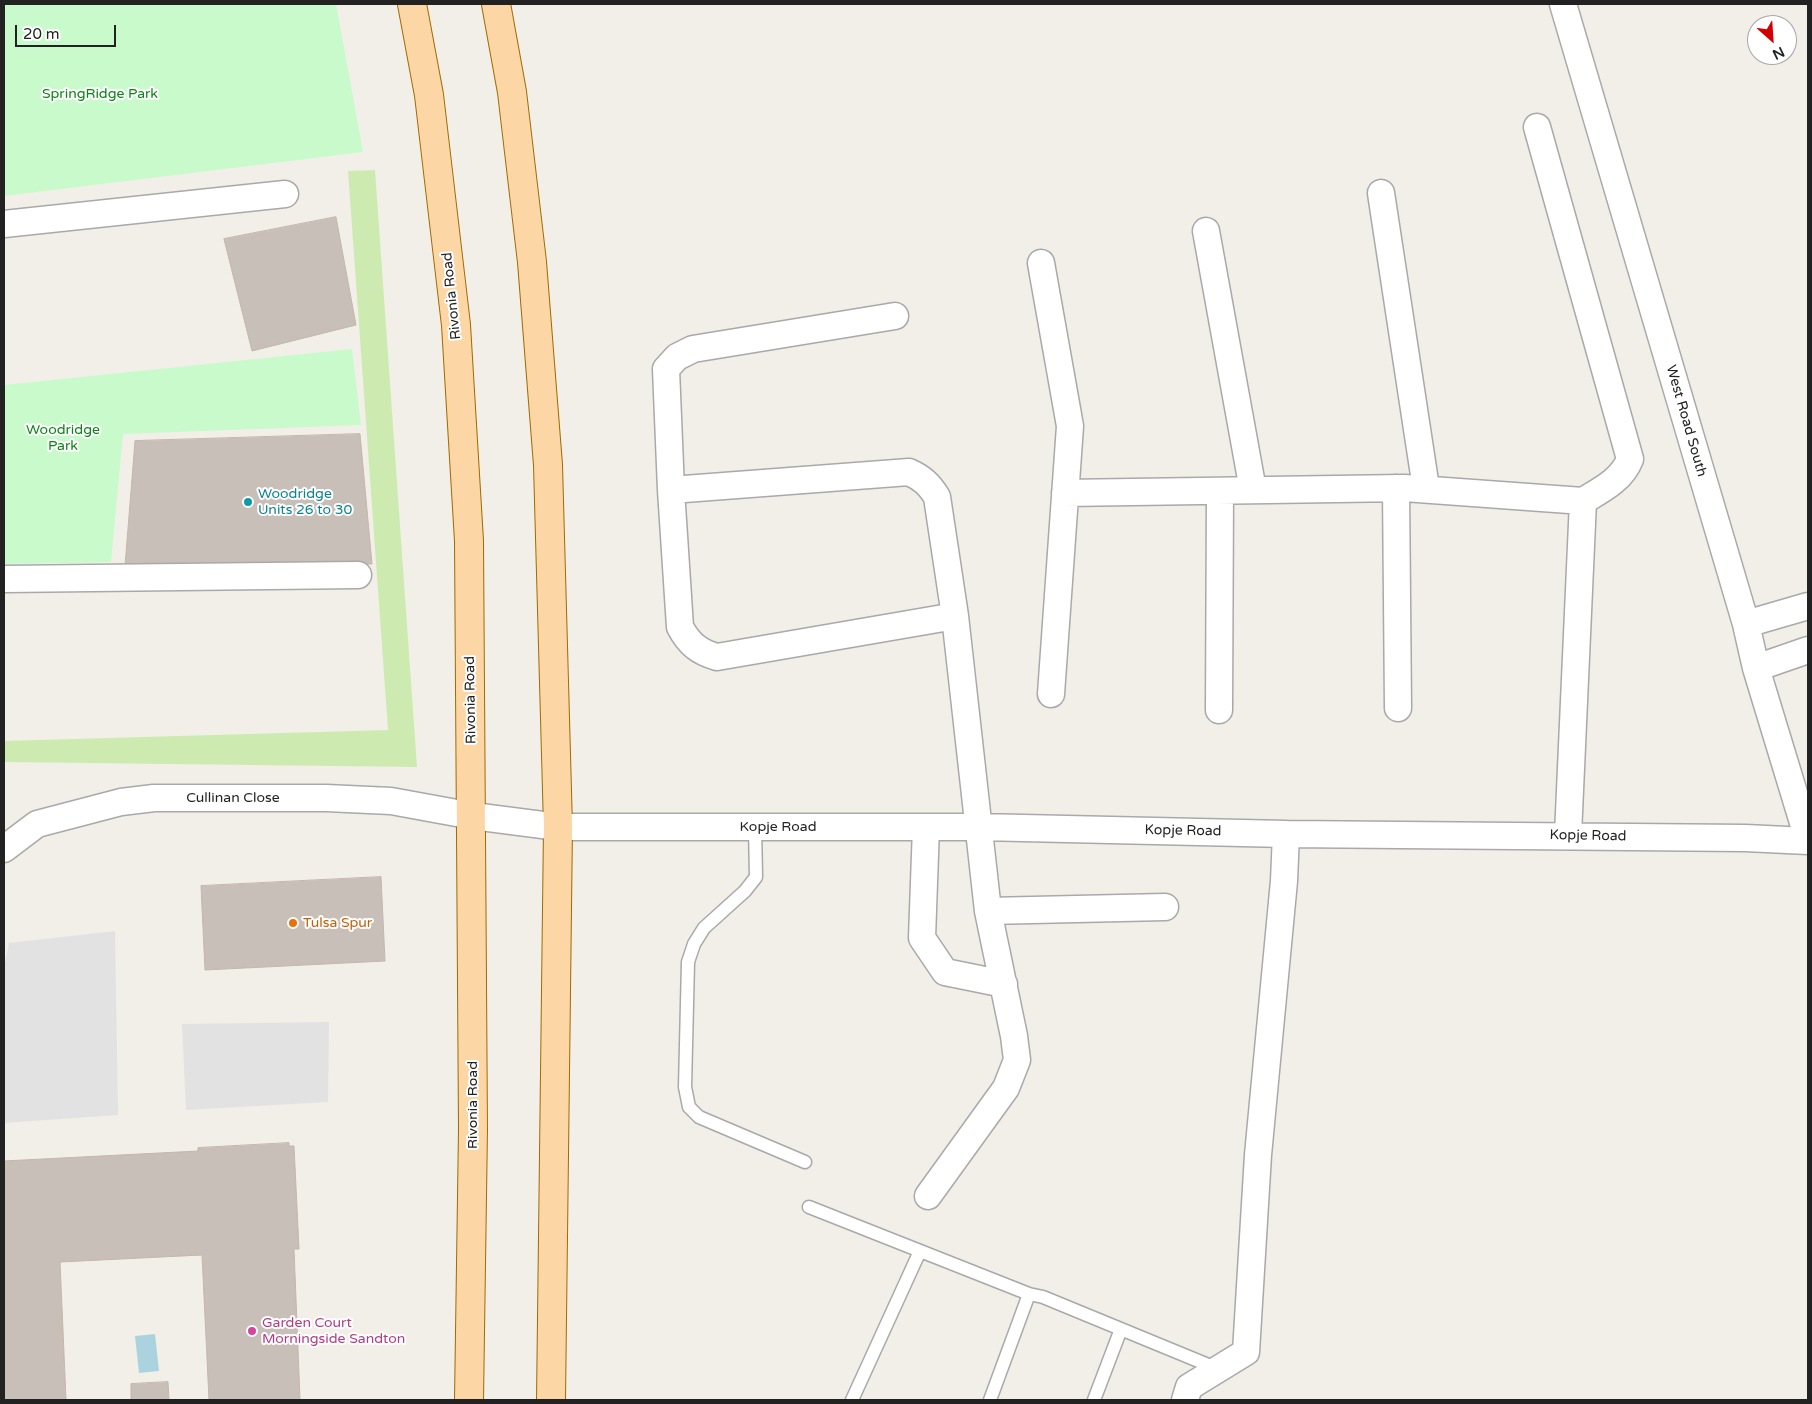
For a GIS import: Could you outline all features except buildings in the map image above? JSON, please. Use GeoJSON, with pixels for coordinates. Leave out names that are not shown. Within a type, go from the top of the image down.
{"type":"FeatureCollection","features":[{"type":"Feature","properties":{"kind":"main road","name":"Rivonia Road"},"geometry":{"type":"LineString","coordinates":[[412,4],[429,95],[456,325],[469,541],[473,1129],[469,1400]]}},
{"type":"Feature","properties":{"kind":"main road"},"geometry":{"type":"LineString","coordinates":[[496,4],[512,92],[532,262],[548,465],[558,827],[551,1400]]}},
{"type":"Feature","properties":{"kind":"street","name":"West Road South"},"geometry":{"type":"LineString","coordinates":[[1563,4],[1746,624],[1756,668],[1808,840]]}},
{"type":"Feature","properties":{"kind":"street"},"geometry":{"type":"LineString","coordinates":[[1065,493],[1426,488],[1583,501],[1616,480],[1626,468],[1630,459],[1629,451],[1537,127]]}},
{"type":"Feature","properties":{"kind":"street"},"geometry":{"type":"LineString","coordinates":[[1381,193],[1426,488]]}},
{"type":"Feature","properties":{"kind":"street"},"geometry":{"type":"LineString","coordinates":[[4,224],[285,194]]}},
{"type":"Feature","properties":{"kind":"street"},"geometry":{"type":"LineString","coordinates":[[1206,231],[1253,490]]}},
{"type":"Feature","properties":{"kind":"street"},"geometry":{"type":"LineString","coordinates":[[1041,263],[1070,426],[1051,694]]}},
{"type":"Feature","properties":{"kind":"street"},"geometry":{"type":"LineString","coordinates":[[895,316],[693,349],[677,357],[666,370],[671,490],[680,627],[688,641],[707,654],[717,657],[955,616]]}},
{"type":"Feature","properties":{"kind":"street"},"geometry":{"type":"LineString","coordinates":[[671,490],[909,472],[920,476],[930,485],[937,496],[955,616],[988,911],[1004,984],[1017,1060],[1006,1088],[928,1196]]}},
{"type":"Feature","properties":{"kind":"street"},"geometry":{"type":"LineString","coordinates":[[1396,488],[1398,708]]}},
{"type":"Feature","properties":{"kind":"street"},"geometry":{"type":"LineString","coordinates":[[1219,710],[1220,491]]}},
{"type":"Feature","properties":{"kind":"street"},"geometry":{"type":"LineString","coordinates":[[1568,835],[1583,501]]}},
{"type":"Feature","properties":{"kind":"street"},"geometry":{"type":"LineString","coordinates":[[4,579],[358,575]]}},
{"type":"Feature","properties":{"kind":"street"},"geometry":{"type":"LineString","coordinates":[[1746,624],[1808,606]]}},
{"type":"Feature","properties":{"kind":"street"},"geometry":{"type":"LineString","coordinates":[[1756,668],[1808,650]]}},
{"type":"Feature","properties":{"kind":"street","name":"Cullinan Close"},"geometry":{"type":"LineString","coordinates":[[4,849],[37,824],[121,802],[154,798],[326,798],[391,801],[472,816],[558,827]]}},
{"type":"Feature","properties":{"kind":"street"},"geometry":{"type":"LineString","coordinates":[[4,824],[37,824]]}},
{"type":"Feature","properties":{"kind":"street","name":"Kopje Road"},"geometry":{"type":"LineString","coordinates":[[558,827],[979,827],[1286,834],[1568,835],[1808,840]]}},
{"type":"Feature","properties":{"kind":"street"},"geometry":{"type":"LineString","coordinates":[[926,827],[922,938],[945,972],[1004,984]]}},
{"type":"Feature","properties":{"kind":"street"},"geometry":{"type":"LineString","coordinates":[[1185,1400],[1189,1387],[1246,1352],[1258,1155],[1284,881],[1286,834]]}},
{"type":"Feature","properties":{"kind":"street"},"geometry":{"type":"LineString","coordinates":[[988,911],[1165,907]]}},
{"type":"Feature","properties":{"kind":"lane"},"geometry":{"type":"LineString","coordinates":[[755,827],[756,876],[745,891],[704,928],[694,944],[688,962],[685,1087],[689,1107],[699,1116],[805,1162]]}},
{"type":"Feature","properties":{"kind":"lane"},"geometry":{"type":"LineString","coordinates":[[809,1207],[1029,1294],[1043,1297],[1218,1369]]}},
{"type":"Feature","properties":{"kind":"lane"},"geometry":{"type":"LineString","coordinates":[[852,1400],[920,1251]]}},
{"type":"Feature","properties":{"kind":"lane"},"geometry":{"type":"LineString","coordinates":[[990,1400],[1029,1294]]}},
{"type":"Feature","properties":{"kind":"lane"},"geometry":{"type":"LineString","coordinates":[[1094,1400],[1121,1329]]}},
{"type":"Feature","properties":{"kind":"green space","name":"SpringRidge Park"},"geometry":{"type":"Polygon","coordinates":[[[4,4],[336,4],[363,152],[4,196],[4,4]]]}},
{"type":"Feature","properties":{"kind":"green space"},"geometry":{"type":"Polygon","coordinates":[[[375,170],[417,767],[4,762],[4,741],[388,730],[348,171],[375,170]]]}},
{"type":"Feature","properties":{"kind":"green space","name":"Woodridge Park"},"geometry":{"type":"Polygon","coordinates":[[[352,349],[361,425],[123,434],[111,562],[4,564],[4,385],[352,349]]]}},
{"type":"Feature","properties":{"kind":"shaded area"},"geometry":{"type":"Polygon","coordinates":[[[115,931],[118,1115],[4,1123],[4,968],[9,943],[115,931]]]}},
{"type":"Feature","properties":{"kind":"shaded area"},"geometry":{"type":"Polygon","coordinates":[[[329,1022],[328,1102],[186,1110],[182,1024],[329,1022]]]}},
{"type":"Feature","properties":{"kind":"water"},"geometry":{"type":"Polygon","coordinates":[[[155,1334],[159,1371],[139,1373],[135,1336],[155,1334]]]}},
{"type":"Feature","properties":{"kind":"place","name":"Woodridge Units 26 to 30"},"geometry":{"type":"Point","coordinates":[248,502]}},
{"type":"Feature","properties":{"kind":"place","name":"Tulsa Spur"},"geometry":{"type":"Point","coordinates":[293,923]}},
{"type":"Feature","properties":{"kind":"place","name":"Garden Court Morningside Sandton"},"geometry":{"type":"Point","coordinates":[252,1331]}}]}
